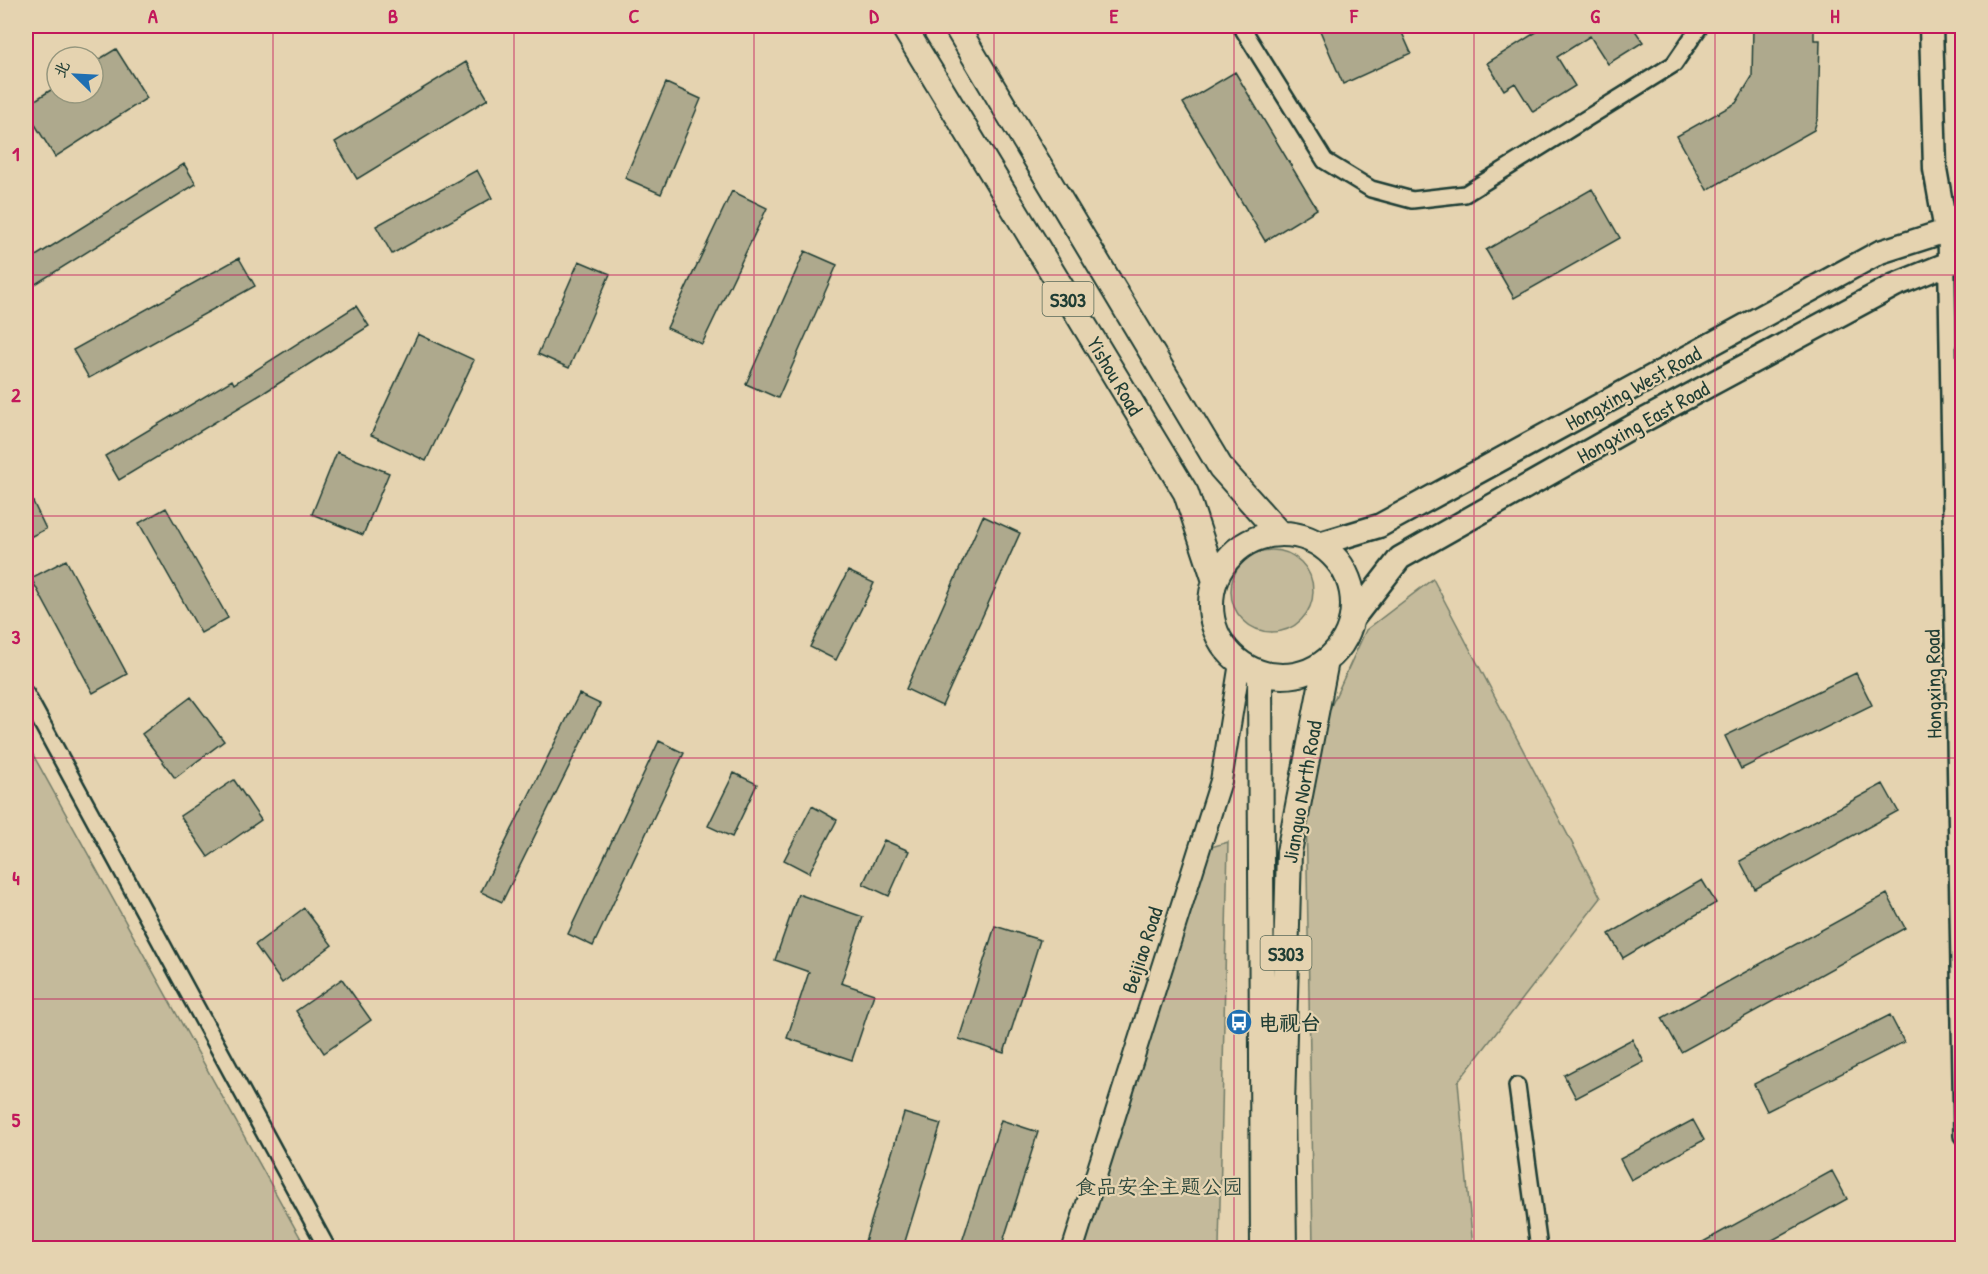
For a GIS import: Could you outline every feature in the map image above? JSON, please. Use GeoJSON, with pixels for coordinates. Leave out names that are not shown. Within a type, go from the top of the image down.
{"type":"FeatureCollection","features":[{"type":"Feature","properties":{"kind":"main road","name":"Yishou Road"},"geometry":{"type":"LineString","coordinates":[[903,26],[1186,493],[1215,581]]}},
{"type":"Feature","properties":{"kind":"main road","name":"Yishou Road"},"geometry":{"type":"LineString","coordinates":[[956,26],[1221,468],[1280,534]]}},
{"type":"Feature","properties":{"kind":"main road"},"geometry":{"type":"LineString","coordinates":[[1931,26],[1935,169],[1954,230]]}},
{"type":"Feature","properties":{"kind":"main road","name":"Hongxing West Road"},"geometry":{"type":"LineString","coordinates":[[1319,544],[1379,526],[1880,252],[1954,230]]}},
{"type":"Feature","properties":{"kind":"main road","name":"Hongxing East Road"},"geometry":{"type":"LineString","coordinates":[[1351,621],[1400,558],[1635,425],[1895,285],[1955,262]]}},
{"type":"Feature","properties":{"kind":"main road"},"geometry":{"type":"LineString","coordinates":[[1280,534],[1300,536],[1319,544],[1335,557],[1346,574],[1353,597],[1351,621],[1342,643],[1326,661],[1306,672],[1283,677],[1250,668],[1224,646],[1214,626],[1211,603],[1215,581],[1226,562],[1241,548],[1259,538],[1280,534]]}},
{"type":"Feature","properties":{"kind":"main road","name":"Jianguo North Road"},"geometry":{"type":"LineString","coordinates":[[1284,1248],[1282,1105],[1288,852],[1326,661]]}},
{"type":"Feature","properties":{"kind":"main road","name":"Jianguo North Road"},"geometry":{"type":"LineString","coordinates":[[1250,668],[1263,1248]]}},
{"type":"Feature","properties":{"kind":"street"},"geometry":{"type":"LineString","coordinates":[[1241,26],[1325,161],[1371,189],[1412,200],[1465,194],[1674,64],[1700,26]]}},
{"type":"Feature","properties":{"kind":"street","name":"Hongxing Road"},"geometry":{"type":"LineString","coordinates":[[1954,230],[1962,1136]]}},
{"type":"Feature","properties":{"kind":"street","name":"Beijiao Road"},"geometry":{"type":"LineString","coordinates":[[1073,1248],[1221,781],[1250,668]]}},
{"type":"Feature","properties":{"kind":"street"},"geometry":{"type":"LineString","coordinates":[[26,694],[327,1248]]}},
{"type":"Feature","properties":{"kind":"street"},"geometry":{"type":"LineString","coordinates":[[1517,1086],[1539,1248]]}},
{"type":"Feature","properties":{"kind":"green space"},"geometry":{"type":"Polygon","coordinates":[[[1272,550],[1288,553],[1301,562],[1310,575],[1313,591],[1310,607],[1301,620],[1288,629],[1272,632],[1256,629],[1243,620],[1234,607],[1231,591],[1234,575],[1243,562],[1256,553],[1272,550]]]}},
{"type":"Feature","properties":{"kind":"green space"},"geometry":{"type":"Polygon","coordinates":[[[1433,579],[1601,898],[1458,1082],[1473,1248],[1313,1248],[1306,803],[1327,715],[1366,630],[1433,579]]]}},
{"type":"Feature","properties":{"kind":"green space"},"geometry":{"type":"Polygon","coordinates":[[[26,742],[306,1248],[26,1248],[26,742]]]}},
{"type":"Feature","properties":{"kind":"green space","name":"食品安全主题公园"},"geometry":{"type":"Polygon","coordinates":[[[1228,842],[1219,1248],[1073,1248],[1211,847],[1228,842]]]}},
{"type":"Feature","properties":{"kind":"building"},"geometry":{"type":"Polygon","coordinates":[[[1318,26],[1399,26],[1411,53],[1343,84],[1318,26]]]}},
{"type":"Feature","properties":{"kind":"building"},"geometry":{"type":"Polygon","coordinates":[[[1546,26],[1632,26],[1643,42],[1608,64],[1590,36],[1557,57],[1575,86],[1533,112],[1515,83],[1504,90],[1487,63],[1546,26]]]}},
{"type":"Feature","properties":{"kind":"building"},"geometry":{"type":"Polygon","coordinates":[[[1753,26],[1814,26],[1814,40],[1820,40],[1818,117],[1814,130],[1707,190],[1677,136],[1736,103],[1752,77],[1753,26]]]}},
{"type":"Feature","properties":{"kind":"building"},"geometry":{"type":"Polygon","coordinates":[[[116,49],[147,98],[55,157],[26,110],[26,106],[45,94],[45,105],[105,105],[105,56],[116,49]]]}},
{"type":"Feature","properties":{"kind":"building"},"geometry":{"type":"Polygon","coordinates":[[[466,62],[488,99],[357,179],[335,142],[466,62]]]}},
{"type":"Feature","properties":{"kind":"building"},"geometry":{"type":"Polygon","coordinates":[[[1235,72],[1317,209],[1265,241],[1183,103],[1235,72]]]}},
{"type":"Feature","properties":{"kind":"building"},"geometry":{"type":"Polygon","coordinates":[[[666,83],[701,99],[661,194],[625,178],[666,83]]]}},
{"type":"Feature","properties":{"kind":"building"},"geometry":{"type":"Polygon","coordinates":[[[184,164],[196,184],[34,285],[26,270],[26,262],[184,164]]]}},
{"type":"Feature","properties":{"kind":"building"},"geometry":{"type":"Polygon","coordinates":[[[477,170],[492,198],[392,254],[376,226],[477,170]]]}},
{"type":"Feature","properties":{"kind":"building"},"geometry":{"type":"Polygon","coordinates":[[[1592,189],[1620,238],[1514,298],[1486,250],[1592,189]]]}},
{"type":"Feature","properties":{"kind":"building"},"geometry":{"type":"Polygon","coordinates":[[[732,191],[767,208],[702,344],[667,328],[732,191]]]}},
{"type":"Feature","properties":{"kind":"building"},"geometry":{"type":"Polygon","coordinates":[[[805,251],[837,265],[778,398],[746,384],[805,251]]]}},
{"type":"Feature","properties":{"kind":"building"},"geometry":{"type":"Polygon","coordinates":[[[239,258],[255,286],[89,378],[73,350],[239,258]]]}},
{"type":"Feature","properties":{"kind":"building"},"geometry":{"type":"Polygon","coordinates":[[[579,261],[610,274],[569,368],[538,354],[579,261]]]}},
{"type":"Feature","properties":{"kind":"building"},"geometry":{"type":"Polygon","coordinates":[[[356,306],[369,326],[119,480],[105,456],[232,380],[234,384],[356,306]]]}},
{"type":"Feature","properties":{"kind":"building"},"geometry":{"type":"Polygon","coordinates":[[[418,334],[474,360],[426,461],[371,435],[418,334]]]}},
{"type":"Feature","properties":{"kind":"building"},"geometry":{"type":"Polygon","coordinates":[[[337,452],[389,473],[363,535],[312,514],[337,452]]]}},
{"type":"Feature","properties":{"kind":"building"},"geometry":{"type":"Polygon","coordinates":[[[26,487],[46,529],[26,539],[26,487]]]}},
{"type":"Feature","properties":{"kind":"building"},"geometry":{"type":"Polygon","coordinates":[[[166,508],[228,618],[201,633],[139,523],[166,508]]]}},
{"type":"Feature","properties":{"kind":"building"},"geometry":{"type":"Polygon","coordinates":[[[983,516],[1020,533],[942,706],[906,689],[983,516]]]}},
{"type":"Feature","properties":{"kind":"building"},"geometry":{"type":"Polygon","coordinates":[[[66,560],[127,674],[93,693],[31,578],[66,560]]]}},
{"type":"Feature","properties":{"kind":"building"},"geometry":{"type":"Polygon","coordinates":[[[848,571],[874,583],[836,660],[810,647],[848,571]]]}},
{"type":"Feature","properties":{"kind":"building"},"geometry":{"type":"Polygon","coordinates":[[[1856,673],[1872,705],[1741,769],[1725,736],[1856,673]]]}},
{"type":"Feature","properties":{"kind":"building"},"geometry":{"type":"Polygon","coordinates":[[[579,694],[600,704],[502,902],[481,892],[579,694]]]}},
{"type":"Feature","properties":{"kind":"building"},"geometry":{"type":"Polygon","coordinates":[[[191,697],[224,741],[175,778],[142,734],[191,697]]]}},
{"type":"Feature","properties":{"kind":"building"},"geometry":{"type":"Polygon","coordinates":[[[659,741],[684,753],[593,946],[568,934],[659,741]]]}},
{"type":"Feature","properties":{"kind":"building"},"geometry":{"type":"Polygon","coordinates":[[[734,773],[757,784],[732,837],[708,826],[734,773]]]}},
{"type":"Feature","properties":{"kind":"building"},"geometry":{"type":"Polygon","coordinates":[[[234,780],[261,820],[208,857],[180,816],[234,780]]]}},
{"type":"Feature","properties":{"kind":"building"},"geometry":{"type":"Polygon","coordinates":[[[1883,784],[1898,811],[1755,889],[1740,861],[1883,784]]]}},
{"type":"Feature","properties":{"kind":"building"},"geometry":{"type":"Polygon","coordinates":[[[812,806],[837,820],[809,873],[784,860],[812,806]]]}},
{"type":"Feature","properties":{"kind":"building"},"geometry":{"type":"Polygon","coordinates":[[[884,840],[909,851],[889,896],[863,884],[884,840]]]}},
{"type":"Feature","properties":{"kind":"building"},"geometry":{"type":"Polygon","coordinates":[[[1702,880],[1716,903],[1623,958],[1609,934],[1702,880]]]}},
{"type":"Feature","properties":{"kind":"building"},"geometry":{"type":"Polygon","coordinates":[[[798,894],[863,917],[841,983],[874,994],[852,1060],[787,1038],[809,972],[775,960],[798,894]]]}},
{"type":"Feature","properties":{"kind":"building"},"geometry":{"type":"Polygon","coordinates":[[[1887,894],[1905,928],[1681,1052],[1662,1018],[1887,894]]]}},
{"type":"Feature","properties":{"kind":"building"},"geometry":{"type":"Polygon","coordinates":[[[304,908],[332,945],[282,983],[255,945],[304,908]]]}},
{"type":"Feature","properties":{"kind":"building"},"geometry":{"type":"Polygon","coordinates":[[[995,926],[1040,940],[1004,1053],[959,1039],[995,926]]]}},
{"type":"Feature","properties":{"kind":"building"},"geometry":{"type":"Polygon","coordinates":[[[342,979],[371,1020],[324,1053],[296,1011],[342,979]]]}},
{"type":"Feature","properties":{"kind":"building"},"geometry":{"type":"Polygon","coordinates":[[[1890,1015],[1904,1042],[1767,1111],[1754,1084],[1890,1015]]]}},
{"type":"Feature","properties":{"kind":"building"},"geometry":{"type":"Polygon","coordinates":[[[1632,1039],[1644,1062],[1576,1098],[1564,1075],[1632,1039]]]}},
{"type":"Feature","properties":{"kind":"building"},"geometry":{"type":"Polygon","coordinates":[[[904,1113],[941,1124],[903,1248],[863,1248],[904,1113]]]}},
{"type":"Feature","properties":{"kind":"building"},"geometry":{"type":"Polygon","coordinates":[[[1001,1120],[1038,1132],[1001,1248],[960,1248],[1001,1120]]]}},
{"type":"Feature","properties":{"kind":"building"},"geometry":{"type":"Polygon","coordinates":[[[1693,1120],[1704,1140],[1631,1180],[1620,1159],[1693,1120]]]}},
{"type":"Feature","properties":{"kind":"building"},"geometry":{"type":"Polygon","coordinates":[[[1832,1171],[1847,1199],[1758,1248],[1692,1248],[1832,1171]]]}},
{"type":"Feature","properties":{"kind":"place","name":"电视台"},"geometry":{"type":"Point","coordinates":[1239,1022]}}]}
